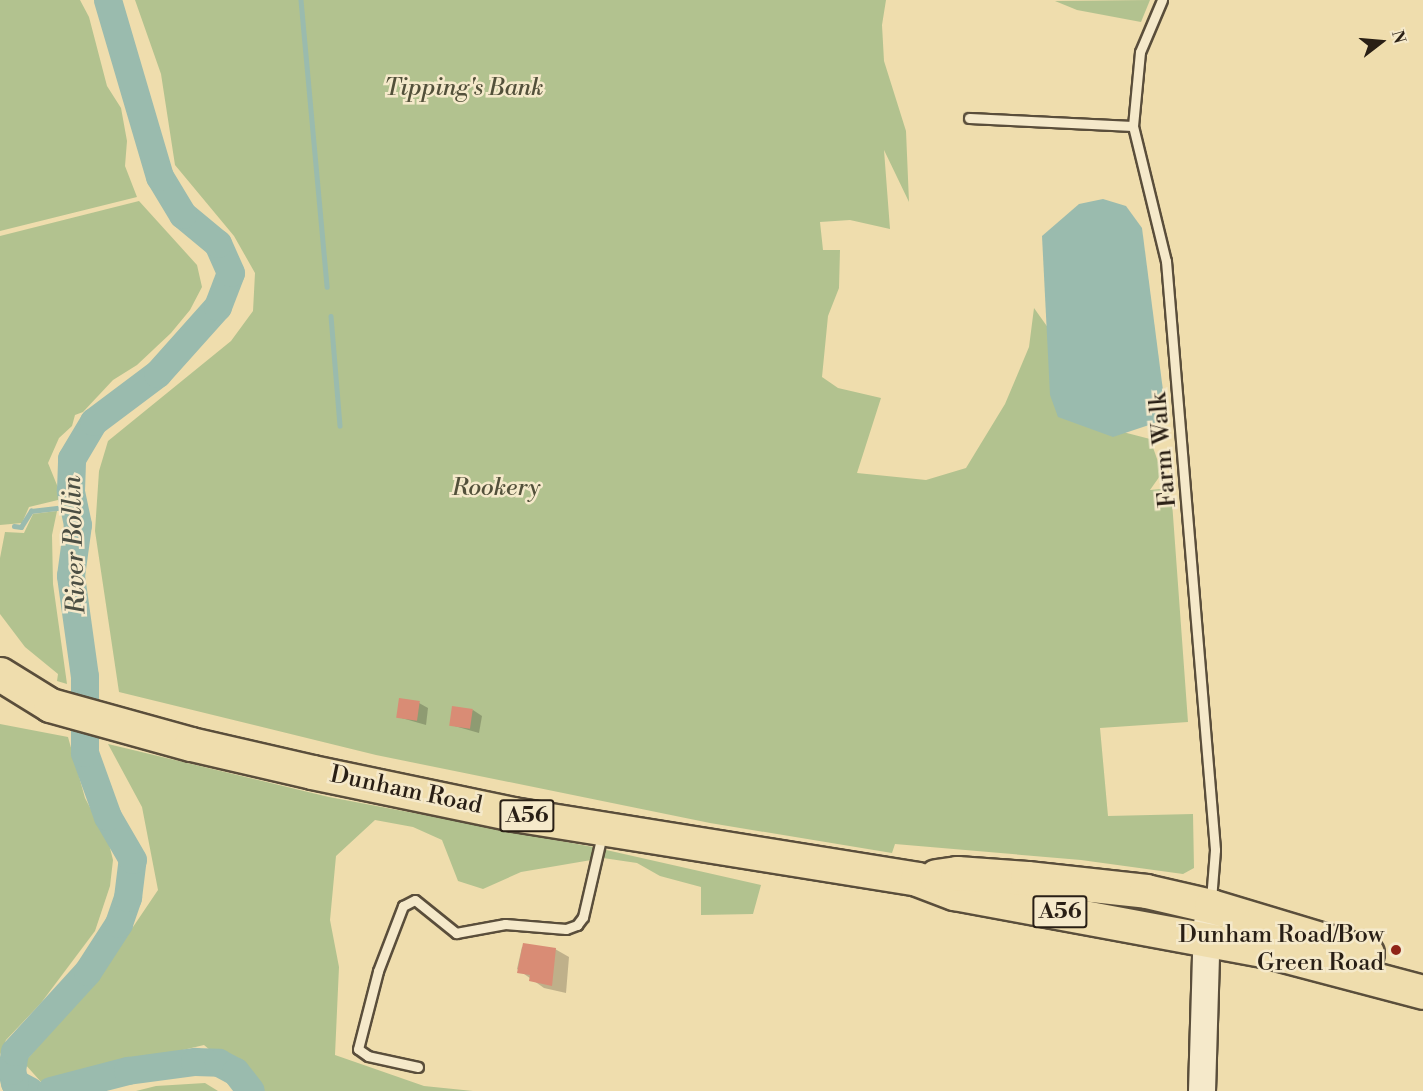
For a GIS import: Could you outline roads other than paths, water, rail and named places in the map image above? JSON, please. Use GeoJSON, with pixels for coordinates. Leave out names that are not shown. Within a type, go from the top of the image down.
{"type":"FeatureCollection","features":[{"type":"Feature","properties":{"kind":"highway","name":"Dunham Road"},"geometry":{"type":"LineString","coordinates":[[0,674],[46,703],[123,727],[312,772],[513,814],[917,879],[954,893],[1205,937],[1423,992]]}},
{"type":"Feature","properties":{"kind":"highway","name":"Dunham Road"},"geometry":{"type":"LineString","coordinates":[[0,697],[19,703],[46,703]]}},
{"type":"Feature","properties":{"kind":"highway","name":"Dunham Road"},"geometry":{"type":"LineString","coordinates":[[917,879],[957,873],[1146,891],[1211,906],[1423,971]]}},
{"type":"Feature","properties":{"kind":"main road"},"geometry":{"type":"LineString","coordinates":[[1202,1091],[1205,937],[1211,906]]}},
{"type":"Feature","properties":{"kind":"lane","name":"Farm Walk"},"geometry":{"type":"LineString","coordinates":[[1162,0],[1140,52],[1133,126],[1166,261],[1215,850],[1211,906]]}},
{"type":"Feature","properties":{"kind":"lane"},"geometry":{"type":"LineString","coordinates":[[969,118],[1133,126]]}},
{"type":"Feature","properties":{"kind":"lane"},"geometry":{"type":"LineString","coordinates":[[418,1067],[368,1056],[358,1049],[378,971],[403,906],[415,900],[456,933],[505,924],[566,929],[577,925],[583,917],[603,828]]}},
{"type":"Feature","properties":{"kind":"waterway","name":"River Bollin"},"geometry":{"type":"LineString","coordinates":[[30,1091],[15,1083],[12,1071],[15,1052],[88,972],[119,924],[128,898],[133,860],[108,817],[85,753],[85,677],[71,576],[78,525],[71,491],[72,459],[94,422],[158,374],[218,307],[231,273],[218,244],[183,215],[160,177],[108,0]]}},
{"type":"Feature","properties":{"kind":"waterway"},"geometry":{"type":"LineString","coordinates":[[301,0],[327,287]]}},
{"type":"Feature","properties":{"kind":"waterway"},"geometry":{"type":"LineString","coordinates":[[331,316],[340,426]]}},
{"type":"Feature","properties":{"kind":"waterway"},"geometry":{"type":"LineString","coordinates":[[14,526],[21,527],[31,511],[74,506]]}},
{"type":"Feature","properties":{"kind":"waterway","name":"River Bollin"},"geometry":{"type":"LineString","coordinates":[[51,1091],[128,1071],[195,1062],[219,1063],[236,1072],[251,1091]]}},
{"type":"Feature","properties":{"kind":"place","name":"Dunham Road/Bow Green Road"},"geometry":{"type":"Point","coordinates":[1396,950]}},
{"type":"Feature","properties":{"kind":"park label","name":"Tipping's Bank"},"geometry":{"type":"Point","coordinates":[464,89]}},
{"type":"Feature","properties":{"kind":"park label","name":"Rookery"},"geometry":{"type":"Point","coordinates":[496,489]}}]}
